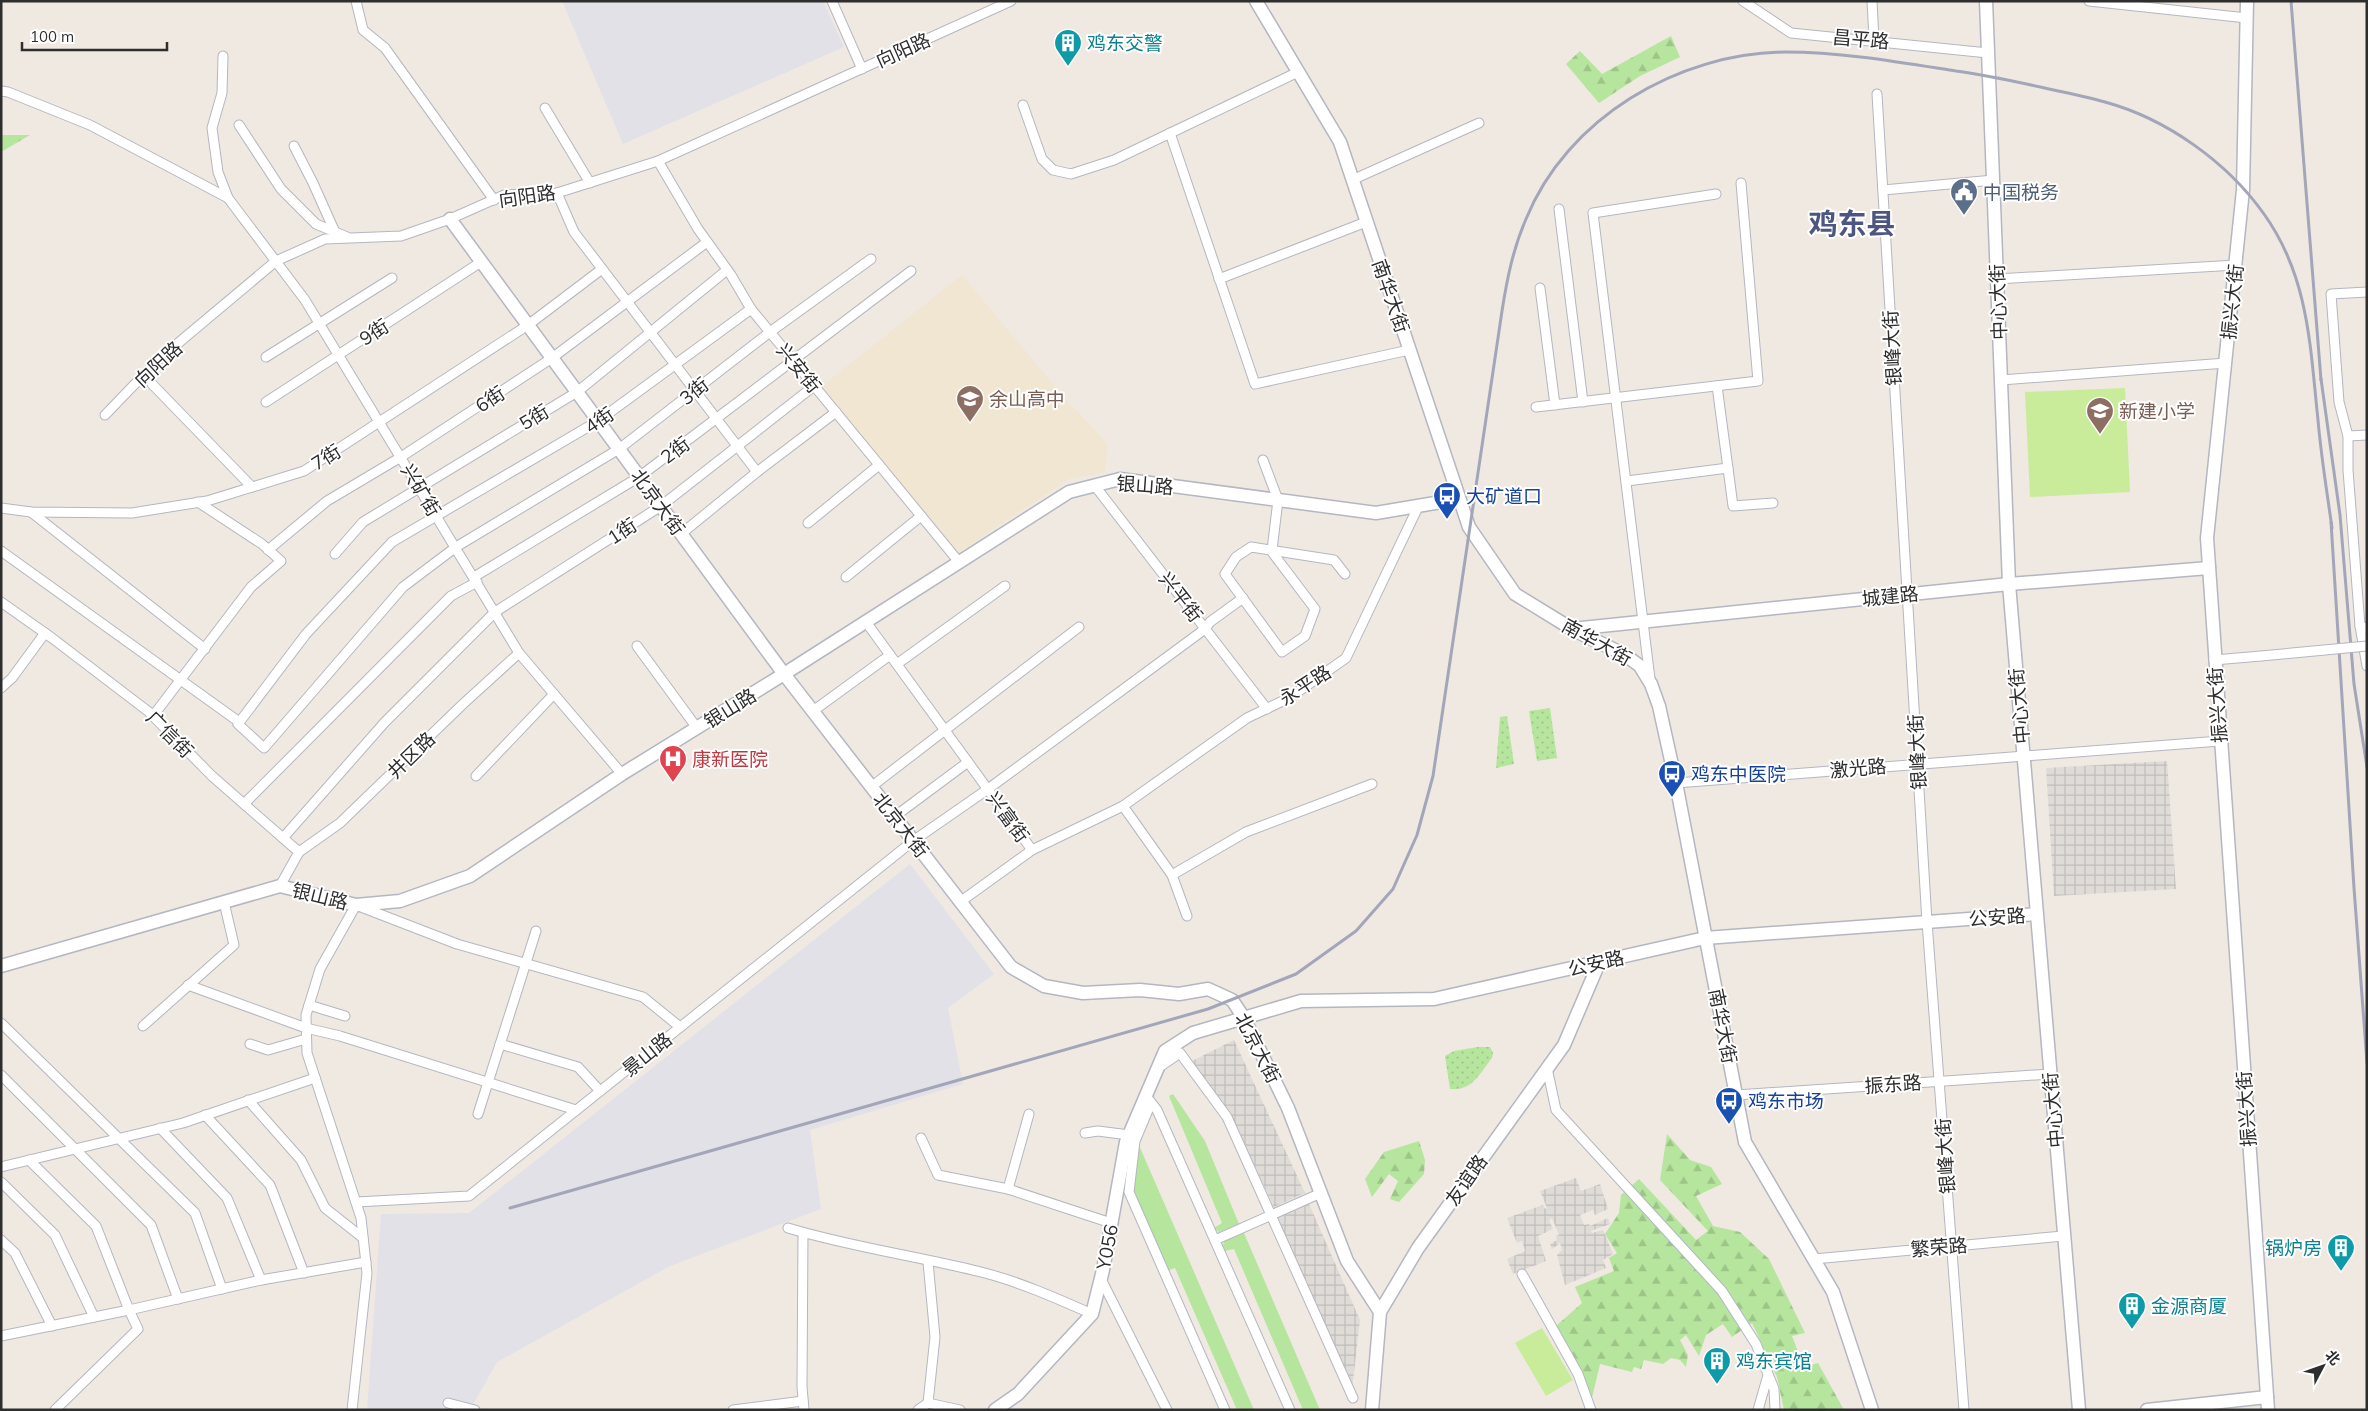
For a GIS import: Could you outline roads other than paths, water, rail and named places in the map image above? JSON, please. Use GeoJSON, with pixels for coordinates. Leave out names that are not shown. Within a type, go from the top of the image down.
{"type":"FeatureCollection","features":[{"type":"Feature","properties":{"kind":"street"},"geometry":{"type":"LineString","coordinates":[[356,1],[363,30],[385,48],[494,200]]}},
{"type":"Feature","properties":{"kind":"street"},"geometry":{"type":"LineString","coordinates":[[832,1],[862,69]]}},
{"type":"Feature","properties":{"kind":"street","name":"向阳路"},"geometry":{"type":"LineString","coordinates":[[105,415],[158,360],[276,262],[324,239],[401,236],[450,219],[504,196],[557,193],[658,161],[1011,1]]}},
{"type":"Feature","properties":{"kind":"street","name":"南华大街"},"geometry":{"type":"LineString","coordinates":[[1256,1],[1340,142],[1469,528],[1515,594],[1572,629],[1626,655],[1640,666],[1651,684],[1659,706],[1676,783],[1745,1142],[1833,1292],[1872,1410]]}},
{"type":"Feature","properties":{"kind":"street","name":"昌平路"},"geometry":{"type":"LineString","coordinates":[[1743,1],[1791,33],[1988,53]]}},
{"type":"Feature","properties":{"kind":"street"},"geometry":{"type":"LineString","coordinates":[[1872,1],[1874,40]]}},
{"type":"Feature","properties":{"kind":"street","name":"中心大街"},"geometry":{"type":"LineString","coordinates":[[1986,1],[2009,584],[2079,1410]]}},
{"type":"Feature","properties":{"kind":"street"},"geometry":{"type":"LineString","coordinates":[[2089,1],[2247,18]]}},
{"type":"Feature","properties":{"kind":"street","name":"振兴大街"},"geometry":{"type":"LineString","coordinates":[[2247,1],[2246,136],[2236,265],[2207,538],[2267,1404]]}},
{"type":"Feature","properties":{"kind":"street"},"geometry":{"type":"LineString","coordinates":[[222,56],[222,93],[212,128],[218,172],[228,198]]}},
{"type":"Feature","properties":{"kind":"street"},"geometry":{"type":"LineString","coordinates":[[1023,105],[1042,159],[1053,170],[1071,174],[1114,160],[1298,72]]}},
{"type":"Feature","properties":{"kind":"street"},"geometry":{"type":"LineString","coordinates":[[1,91],[8,92],[90,125],[228,198]]}},
{"type":"Feature","properties":{"kind":"street","name":"银峰大街"},"geometry":{"type":"LineString","coordinates":[[1877,94],[1927,922],[1964,1410]]}},
{"type":"Feature","properties":{"kind":"street"},"geometry":{"type":"LineString","coordinates":[[545,108],[590,183]]}},
{"type":"Feature","properties":{"kind":"street"},"geometry":{"type":"LineString","coordinates":[[1352,180],[1479,123]]}},
{"type":"Feature","properties":{"kind":"street"},"geometry":{"type":"LineString","coordinates":[[239,125],[281,189],[316,224],[347,237]]}},
{"type":"Feature","properties":{"kind":"street"},"geometry":{"type":"LineString","coordinates":[[1170,133],[1255,384],[1409,350]]}},
{"type":"Feature","properties":{"kind":"street"},"geometry":{"type":"LineString","coordinates":[[294,146],[334,230]]}},
{"type":"Feature","properties":{"kind":"street","name":"兴安街"},"geometry":{"type":"LineString","coordinates":[[658,161],[707,242],[751,309],[959,562]]}},
{"type":"Feature","properties":{"kind":"street"},"geometry":{"type":"LineString","coordinates":[[1883,190],[1994,180]]}},
{"type":"Feature","properties":{"kind":"street"},"geometry":{"type":"LineString","coordinates":[[1536,407],[1758,381],[1741,183]]}},
{"type":"Feature","properties":{"kind":"street"},"geometry":{"type":"LineString","coordinates":[[557,193],[574,232],[649,333],[757,472]]}},
{"type":"Feature","properties":{"kind":"street"},"geometry":{"type":"LineString","coordinates":[[1651,684],[1645,621],[1594,212],[1716,194]]}},
{"type":"Feature","properties":{"kind":"street","name":"兴矿街"},"geometry":{"type":"LineString","coordinates":[[228,198],[305,300],[476,579],[519,653],[622,774]]}},
{"type":"Feature","properties":{"kind":"street"},"geometry":{"type":"LineString","coordinates":[[1559,209],[1583,402]]}},
{"type":"Feature","properties":{"kind":"street","name":"北京大街"},"geometry":{"type":"LineString","coordinates":[[450,219],[784,674],[1011,967],[1044,986],[1083,994],[1140,990],[1179,994],[1208,989],[1232,1000],[1244,1018],[1288,1108],[1347,1261],[1380,1312]]}},
{"type":"Feature","properties":{"kind":"street"},"geometry":{"type":"LineString","coordinates":[[1219,278],[1366,222]]}},
{"type":"Feature","properties":{"kind":"street","name":"6街"},"geometry":{"type":"LineString","coordinates":[[268,550],[327,501],[401,457],[552,358],[707,242]]}},
{"type":"Feature","properties":{"kind":"street","name":"3街"},"geometry":{"type":"LineString","coordinates":[[456,547],[618,449],[770,332],[872,259]]}},
{"type":"Feature","properties":{"kind":"street","name":"9街"},"geometry":{"type":"LineString","coordinates":[[266,402],[481,262]]}},
{"type":"Feature","properties":{"kind":"street"},"geometry":{"type":"LineString","coordinates":[[1997,279],[2236,265]]}},
{"type":"Feature","properties":{"kind":"street","name":"7街"},"geometry":{"type":"LineString","coordinates":[[1,508],[31,512],[132,513],[198,502],[304,470],[380,423],[528,325],[602,269]]}},
{"type":"Feature","properties":{"kind":"street","name":"5街"},"geometry":{"type":"LineString","coordinates":[[335,554],[363,522],[577,392],[727,270]]}},
{"type":"Feature","properties":{"kind":"street","name":"2街"},"geometry":{"type":"LineString","coordinates":[[244,804],[451,596],[639,477],[911,271]]}},
{"type":"Feature","properties":{"kind":"street"},"geometry":{"type":"LineString","coordinates":[[266,357],[392,278]]}},
{"type":"Feature","properties":{"kind":"street"},"geometry":{"type":"LineString","coordinates":[[1540,288],[1555,405]]}},
{"type":"Feature","properties":{"kind":"street"},"geometry":{"type":"LineString","coordinates":[[2367,292],[2331,294],[2339,402],[2348,436],[2348,470],[2367,666]]}},
{"type":"Feature","properties":{"kind":"street","name":"4街"},"geometry":{"type":"LineString","coordinates":[[456,547],[403,587],[264,748],[238,724],[306,634],[392,542],[438,517],[598,421],[751,309]]}},
{"type":"Feature","properties":{"kind":"street"},"geometry":{"type":"LineString","coordinates":[[2001,380],[2226,363]]}},
{"type":"Feature","properties":{"kind":"street"},"geometry":{"type":"LineString","coordinates":[[152,384],[252,487]]}},
{"type":"Feature","properties":{"kind":"street","name":"1街"},"geometry":{"type":"LineString","coordinates":[[283,838],[385,722],[495,612],[661,506],[814,386]]}},
{"type":"Feature","properties":{"kind":"street"},"geometry":{"type":"LineString","coordinates":[[1717,386],[1733,506],[1773,503]]}},
{"type":"Feature","properties":{"kind":"street"},"geometry":{"type":"LineString","coordinates":[[681,534],[757,472],[836,412]]}},
{"type":"Feature","properties":{"kind":"street"},"geometry":{"type":"LineString","coordinates":[[2348,436],[2367,435]]}},
{"type":"Feature","properties":{"kind":"street"},"geometry":{"type":"LineString","coordinates":[[1263,460],[1278,500],[1272,550],[1272,552],[1315,609],[1305,636],[1282,652],[1225,574],[1236,557],[1251,547],[1272,550],[1334,560],[1345,574]]}},
{"type":"Feature","properties":{"kind":"street"},"geometry":{"type":"LineString","coordinates":[[808,524],[879,465]]}},
{"type":"Feature","properties":{"kind":"street"},"geometry":{"type":"LineString","coordinates":[[1627,481],[1728,468]]}},
{"type":"Feature","properties":{"kind":"street","name":"银山路"},"geometry":{"type":"LineString","coordinates":[[1,966],[280,886],[356,905],[400,901],[470,876],[622,774],[784,674],[1069,492],[1120,480],[1376,513],[1459,499]]}},
{"type":"Feature","properties":{"kind":"street","name":"兴平街"},"geometry":{"type":"LineString","coordinates":[[1095,486],[1267,709]]}},
{"type":"Feature","properties":{"kind":"street"},"geometry":{"type":"LineString","coordinates":[[153,716],[181,682],[251,586],[281,561],[198,502]]}},
{"type":"Feature","properties":{"kind":"street","name":"永平路"},"geometry":{"type":"LineString","coordinates":[[1123,806],[1246,718],[1289,698],[1346,658],[1419,505]]}},
{"type":"Feature","properties":{"kind":"street"},"geometry":{"type":"LineString","coordinates":[[31,512],[205,649]]}},
{"type":"Feature","properties":{"kind":"street"},"geometry":{"type":"LineString","coordinates":[[846,577],[921,516]]}},
{"type":"Feature","properties":{"kind":"street"},"geometry":{"type":"LineString","coordinates":[[1,551],[235,719]]}},
{"type":"Feature","properties":{"kind":"street","name":"城建路"},"geometry":{"type":"LineString","coordinates":[[1572,629],[2009,584],[2208,568]]}},
{"type":"Feature","properties":{"kind":"street"},"geometry":{"type":"LineString","coordinates":[[897,664],[1005,586]]}},
{"type":"Feature","properties":{"kind":"street","name":"景山路"},"geometry":{"type":"LineString","coordinates":[[356,1202],[469,1196],[914,841],[988,789],[1205,629],[1210,622],[1243,598]]}},
{"type":"Feature","properties":{"kind":"street","name":"广信街"},"geometry":{"type":"LineString","coordinates":[[1,602],[45,632],[153,716],[212,776],[299,852]]}},
{"type":"Feature","properties":{"kind":"street","name":"兴富街"},"geometry":{"type":"LineString","coordinates":[[866,622],[1032,850],[1123,806]]}},
{"type":"Feature","properties":{"kind":"street"},"geometry":{"type":"LineString","coordinates":[[871,787],[1079,627]]}},
{"type":"Feature","properties":{"kind":"street"},"geometry":{"type":"LineString","coordinates":[[1,688],[12,678],[45,632]]}},
{"type":"Feature","properties":{"kind":"street"},"geometry":{"type":"LineString","coordinates":[[636,646],[697,728]]}},
{"type":"Feature","properties":{"kind":"street"},"geometry":{"type":"LineString","coordinates":[[2214,660],[2367,646]]}},
{"type":"Feature","properties":{"kind":"street","name":"井区路"},"geometry":{"type":"LineString","coordinates":[[299,852],[340,824],[463,704],[519,653]]}},
{"type":"Feature","properties":{"kind":"street"},"geometry":{"type":"LineString","coordinates":[[813,711],[890,655]]}},
{"type":"Feature","properties":{"kind":"street"},"geometry":{"type":"LineString","coordinates":[[476,776],[554,694]]}},
{"type":"Feature","properties":{"kind":"street","name":"激光路"},"geometry":{"type":"LineString","coordinates":[[1676,783],[2022,754],[2220,741]]}},
{"type":"Feature","properties":{"kind":"street"},"geometry":{"type":"LineString","coordinates":[[894,817],[968,762]]}},
{"type":"Feature","properties":{"kind":"street"},"geometry":{"type":"LineString","coordinates":[[1172,875],[1246,832],[1372,784]]}},
{"type":"Feature","properties":{"kind":"street"},"geometry":{"type":"LineString","coordinates":[[1123,806],[1172,875],[1186,916]]}},
{"type":"Feature","properties":{"kind":"street"},"geometry":{"type":"LineString","coordinates":[[960,902],[1032,850]]}},
{"type":"Feature","properties":{"kind":"street"},"geometry":{"type":"LineString","coordinates":[[280,886],[299,852]]}},
{"type":"Feature","properties":{"kind":"street"},"geometry":{"type":"LineString","coordinates":[[143,1026],[234,945],[224,902]]}},
{"type":"Feature","properties":{"kind":"street"},"geometry":{"type":"LineString","coordinates":[[352,1410],[367,1273],[361,1218],[307,1053],[306,1015],[320,969],[356,905],[456,944],[643,997],[680,1027]]}},
{"type":"Feature","properties":{"kind":"street","name":"公安路"},"geometry":{"type":"LineString","coordinates":[[1166,1051],[1193,1033],[1301,1000],[1434,999],[1705,938],[2036,914]]}},
{"type":"Feature","properties":{"kind":"street"},"geometry":{"type":"LineString","coordinates":[[478,1114],[536,930]]}},
{"type":"Feature","properties":{"kind":"street","name":"友谊路"},"geometry":{"type":"LineString","coordinates":[[1372,1410],[1380,1312],[1418,1248],[1564,1045],[1599,963]]}},
{"type":"Feature","properties":{"kind":"street"},"geometry":{"type":"LineString","coordinates":[[188,985],[306,1028],[340,1036],[488,1082],[528,1097],[576,1110]]}},
{"type":"Feature","properties":{"kind":"street"},"geometry":{"type":"LineString","coordinates":[[309,1005],[345,1016]]}},
{"type":"Feature","properties":{"kind":"street"},"geometry":{"type":"LineString","coordinates":[[1,1022],[196,1213],[222,1289]]}},
{"type":"Feature","properties":{"kind":"street"},"geometry":{"type":"LineString","coordinates":[[250,1044],[268,1050],[306,1039]]}},
{"type":"Feature","properties":{"kind":"street"},"geometry":{"type":"LineString","coordinates":[[500,1044],[578,1067],[600,1091]]}},
{"type":"Feature","properties":{"kind":"street","name":"Y056"},"geometry":{"type":"LineString","coordinates":[[995,1410],[1018,1394],[1092,1314],[1101,1279],[1129,1135],[1148,1099],[1158,1068],[1166,1051]]}},
{"type":"Feature","properties":{"kind":"street"},"geometry":{"type":"LineString","coordinates":[[1158,1068],[1180,1053],[1227,1117],[1353,1398]]}},
{"type":"Feature","properties":{"kind":"street"},"geometry":{"type":"LineString","coordinates":[[1547,1068],[1556,1110],[1722,1291],[1756,1344],[1774,1389],[1775,1410]]}},
{"type":"Feature","properties":{"kind":"street","name":"振东路"},"geometry":{"type":"LineString","coordinates":[[1736,1095],[2050,1074]]}},
{"type":"Feature","properties":{"kind":"street"},"geometry":{"type":"LineString","coordinates":[[1,1075],[151,1225],[178,1299]]}},
{"type":"Feature","properties":{"kind":"street"},"geometry":{"type":"LineString","coordinates":[[1,1167],[160,1128],[315,1078]]}},
{"type":"Feature","properties":{"kind":"street"},"geometry":{"type":"LineString","coordinates":[[1148,1099],[1157,1110],[1290,1410]]}},
{"type":"Feature","properties":{"kind":"street"},"geometry":{"type":"LineString","coordinates":[[1148,1099],[1134,1141],[1129,1192],[1224,1410]]}},
{"type":"Feature","properties":{"kind":"street"},"geometry":{"type":"LineString","coordinates":[[248,1100],[301,1160],[325,1208],[363,1238]]}},
{"type":"Feature","properties":{"kind":"street"},"geometry":{"type":"LineString","coordinates":[[1008,1190],[1029,1114]]}},
{"type":"Feature","properties":{"kind":"street"},"geometry":{"type":"LineString","coordinates":[[205,1115],[270,1186],[304,1273]]}},
{"type":"Feature","properties":{"kind":"street"},"geometry":{"type":"LineString","coordinates":[[160,1128],[227,1198],[261,1280]]}},
{"type":"Feature","properties":{"kind":"street"},"geometry":{"type":"LineString","coordinates":[[1086,1133],[1098,1131],[1129,1135]]}},
{"type":"Feature","properties":{"kind":"street"},"geometry":{"type":"LineString","coordinates":[[921,1138],[938,1175],[1008,1190],[1112,1223]]}},
{"type":"Feature","properties":{"kind":"street"},"geometry":{"type":"LineString","coordinates":[[29,1160],[96,1226],[138,1329],[54,1410]]}},
{"type":"Feature","properties":{"kind":"street"},"geometry":{"type":"LineString","coordinates":[[1,1182],[55,1235],[94,1317]]}},
{"type":"Feature","properties":{"kind":"street"},"geometry":{"type":"LineString","coordinates":[[1215,1240],[1321,1193]]}},
{"type":"Feature","properties":{"kind":"street"},"geometry":{"type":"LineString","coordinates":[[788,1228],[928,1262],[988,1274],[1041,1291],[1092,1314]]}},
{"type":"Feature","properties":{"kind":"street"},"geometry":{"type":"LineString","coordinates":[[734,1410],[804,1405],[802,1387],[803,1233]]}},
{"type":"Feature","properties":{"kind":"street","name":"繁荣路"},"geometry":{"type":"LineString","coordinates":[[1814,1259],[2063,1236]]}},
{"type":"Feature","properties":{"kind":"street"},"geometry":{"type":"LineString","coordinates":[[1,1240],[15,1253],[52,1326]]}},
{"type":"Feature","properties":{"kind":"street"},"geometry":{"type":"LineString","coordinates":[[1,1326],[3,1335],[129,1310],[261,1280],[366,1262]]}},
{"type":"Feature","properties":{"kind":"street"},"geometry":{"type":"LineString","coordinates":[[928,1262],[935,1337],[928,1403]]}},
{"type":"Feature","properties":{"kind":"street"},"geometry":{"type":"LineString","coordinates":[[1522,1274],[1578,1374],[1591,1410]]}},
{"type":"Feature","properties":{"kind":"street"},"geometry":{"type":"LineString","coordinates":[[1101,1279],[1168,1410]]}},
{"type":"Feature","properties":{"kind":"street"},"geometry":{"type":"LineString","coordinates":[[1758,1410],[1768,1375]]}},
{"type":"Feature","properties":{"kind":"street"},"geometry":{"type":"LineString","coordinates":[[448,1403],[475,1410]]}},
{"type":"Feature","properties":{"kind":"street"},"geometry":{"type":"LineString","coordinates":[[918,1410],[928,1403],[960,1410]]}},
{"type":"Feature","properties":{"kind":"street"},"geometry":{"type":"LineString","coordinates":[[2147,1410],[2267,1404]]}},
{"type":"Feature","properties":{"kind":"railway"},"geometry":{"type":"LineString","coordinates":[[2291,1],[2321,380]]}},
{"type":"Feature","properties":{"kind":"railway"},"geometry":{"type":"LineString","coordinates":[[510,1208],[1208,1009],[1296,974],[1356,931],[1393,889],[1417,835],[1433,776],[1502,311],[1511,264],[1521,230],[1545,183],[1569,150],[1598,122],[1631,98],[1667,79],[1705,64],[1745,55],[1806,52],[1870,58],[1979,75],[2105,102],[2151,119],[2194,145],[2214,160],[2249,195],[2279,238],[2290,262],[2299,287],[2305,313],[2332,528]]}},
{"type":"Feature","properties":{"kind":"railway"},"geometry":{"type":"LineString","coordinates":[[2321,379],[2340,515],[2354,684],[2367,767]]}},
{"type":"Feature","properties":{"kind":"railway"},"geometry":{"type":"LineString","coordinates":[[2331,522],[2367,1063]]}},
{"type":"Feature","properties":{"kind":"place","name":"鸡东交警"},"geometry":{"type":"Point","coordinates":[1068,67]}},
{"type":"Feature","properties":{"kind":"place","name":"中国税务"},"geometry":{"type":"Point","coordinates":[1964,216]}},
{"type":"Feature","properties":{"kind":"place","name":"余山高中"},"geometry":{"type":"Point","coordinates":[970,423]}},
{"type":"Feature","properties":{"kind":"place","name":"新建小学"},"geometry":{"type":"Point","coordinates":[2100,435]}},
{"type":"Feature","properties":{"kind":"place","name":"大矿道口"},"geometry":{"type":"Point","coordinates":[1447,520]}},
{"type":"Feature","properties":{"kind":"place","name":"康新医院"},"geometry":{"type":"Point","coordinates":[673,783]}},
{"type":"Feature","properties":{"kind":"place","name":"鸡东中医院"},"geometry":{"type":"Point","coordinates":[1672,798]}},
{"type":"Feature","properties":{"kind":"place","name":"鸡东市场"},"geometry":{"type":"Point","coordinates":[1729,1125]}},
{"type":"Feature","properties":{"kind":"place","name":"锅炉房"},"geometry":{"type":"Point","coordinates":[2341,1272]}},
{"type":"Feature","properties":{"kind":"place","name":"金源商厦"},"geometry":{"type":"Point","coordinates":[2132,1330]}},
{"type":"Feature","properties":{"kind":"place","name":"鸡东宾馆"},"geometry":{"type":"Point","coordinates":[1717,1385]}},
{"type":"Feature","properties":{"kind":"district","name":"鸡东县"},"geometry":{"type":"Point","coordinates":[1852,223]}}]}
